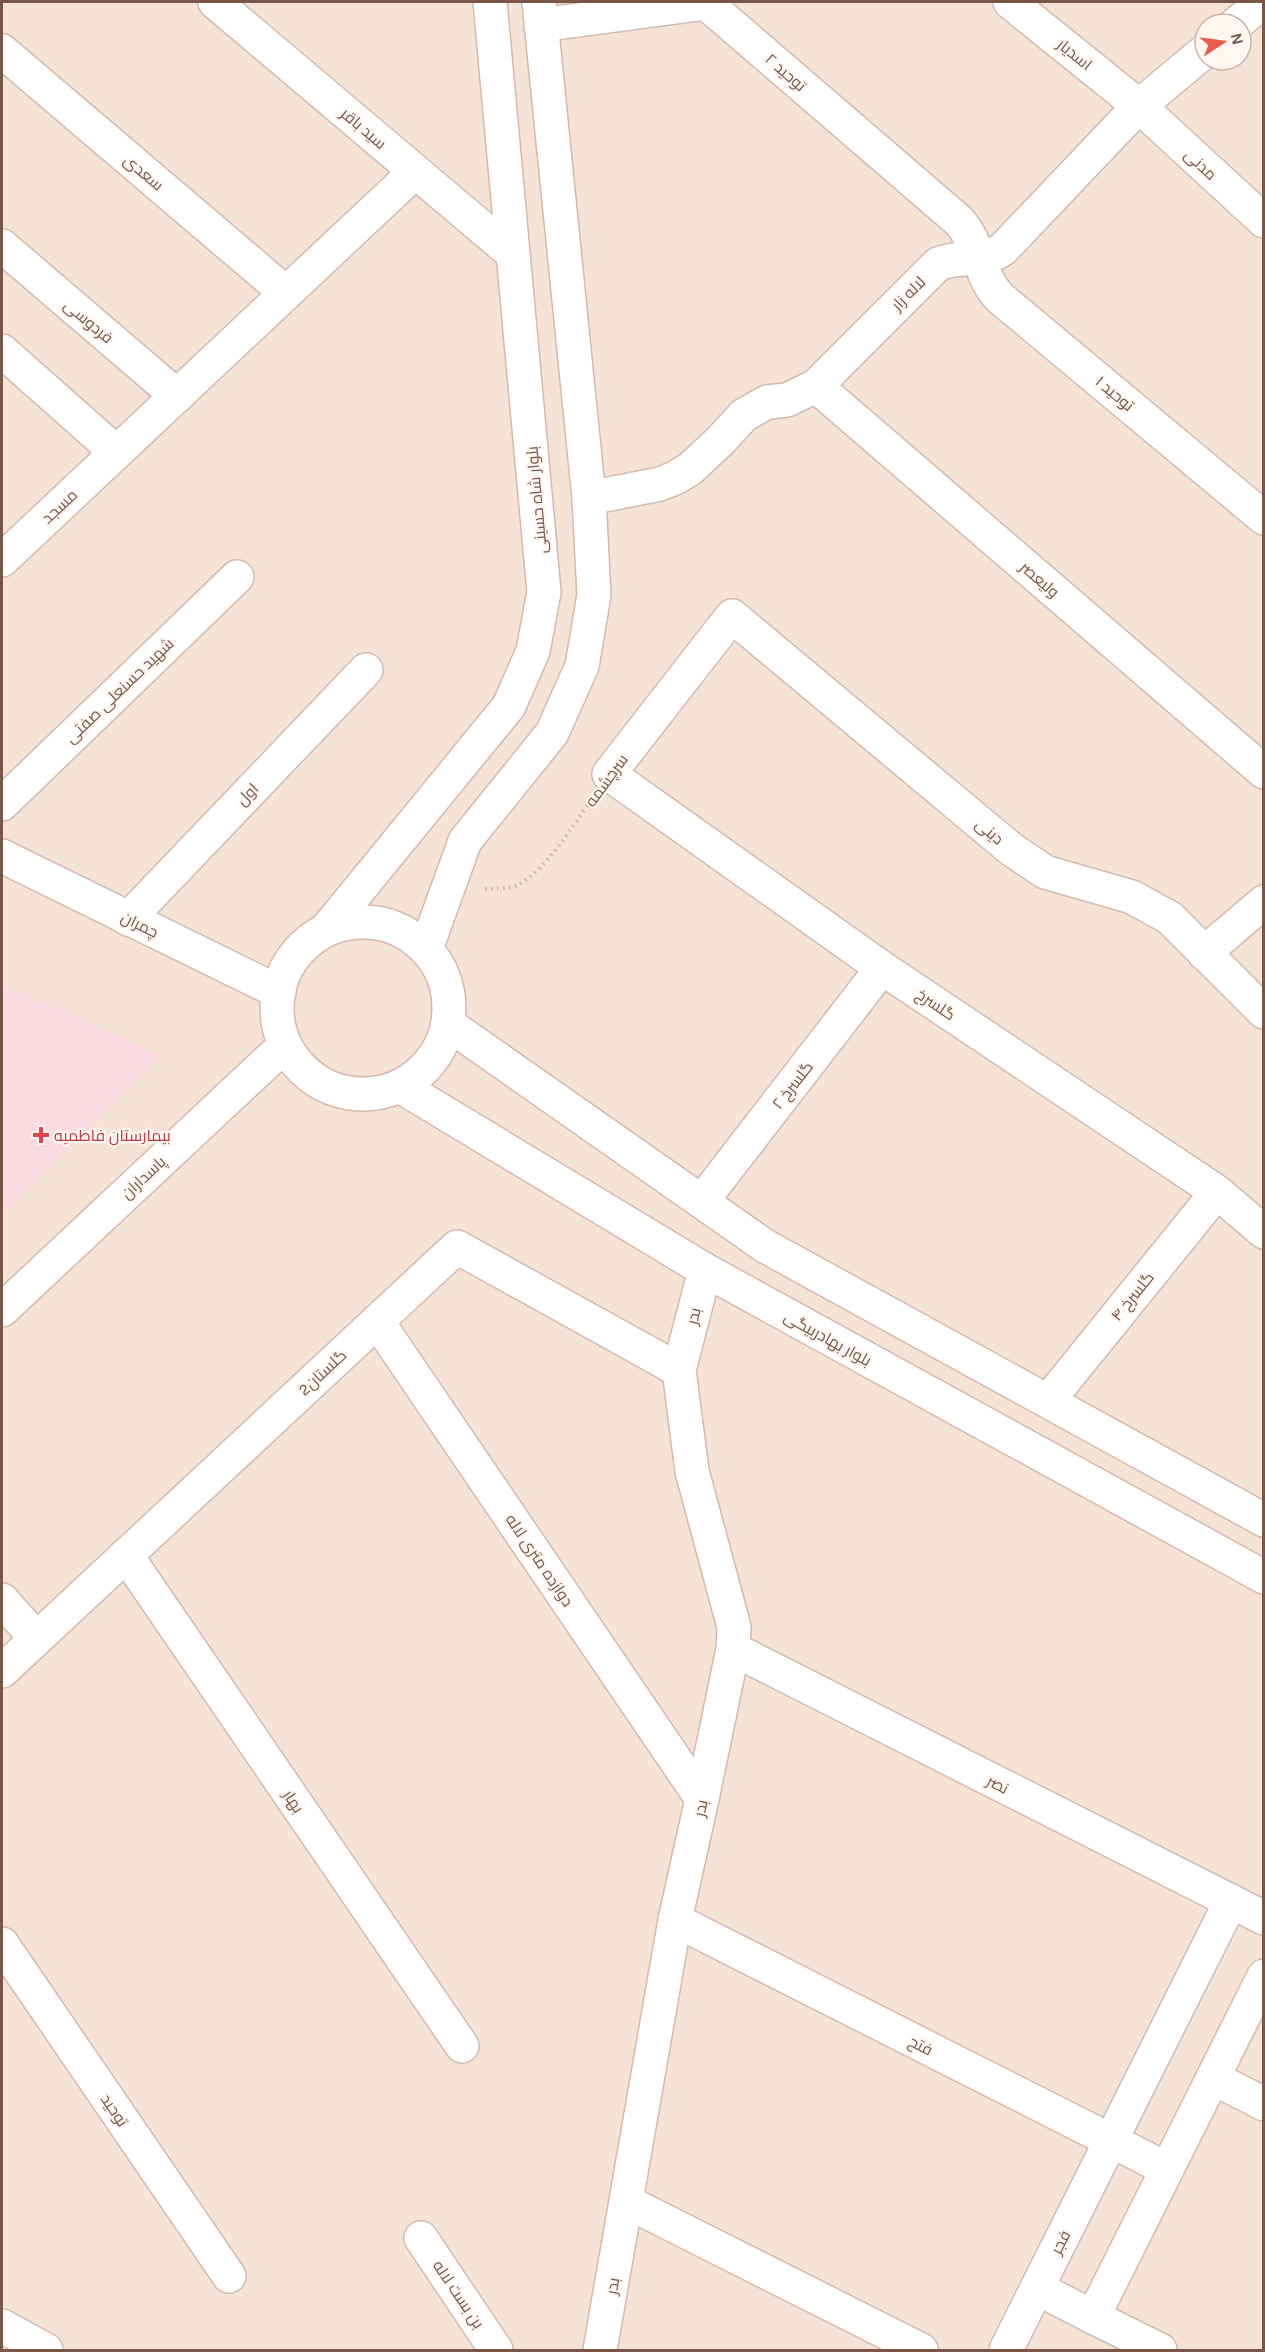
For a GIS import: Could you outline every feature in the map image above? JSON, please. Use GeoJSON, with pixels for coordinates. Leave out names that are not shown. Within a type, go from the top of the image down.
{"type":"FeatureCollection","features":[{"type":"Feature","properties":{"kind":"street","name":"سید باقر"},"geometry":{"type":"LineString","coordinates":[[214,2],[513,254]]}},
{"type":"Feature","properties":{"kind":"street","name":"بلوار شاه حسینی"},"geometry":{"type":"LineString","coordinates":[[327,930],[509,706],[533,651],[544,592],[490,2]]}},
{"type":"Feature","properties":{"kind":"street","name":"توحید ۲"},"geometry":{"type":"LineString","coordinates":[[540,14],[707,2],[959,221],[980,258]]}},
{"type":"Feature","properties":{"kind":"street","name":"اسدیار"},"geometry":{"type":"LineString","coordinates":[[1010,2],[1139,106]]}},
{"type":"Feature","properties":{"kind":"street"},"geometry":{"type":"LineString","coordinates":[[1251,12],[1263,2]]}},
{"type":"Feature","properties":{"kind":"street"},"geometry":{"type":"LineString","coordinates":[[426,949],[465,842],[552,733],[582,666],[594,595],[589,498],[540,14]]}},
{"type":"Feature","properties":{"kind":"street","name":"سعدی"},"geometry":{"type":"LineString","coordinates":[[2,51],[286,292]]}},
{"type":"Feature","properties":{"kind":"street","name":"لاله زار"},"geometry":{"type":"LineString","coordinates":[[589,498],[660,484],[675,478],[697,462],[744,415],[767,402],[787,400],[816,386],[938,264],[948,260],[980,258],[996,254],[1011,242],[1139,106],[1193,61]]}},
{"type":"Feature","properties":{"kind":"street","name":"مدنی"},"geometry":{"type":"LineString","coordinates":[[1139,106],[1263,221]]}},
{"type":"Feature","properties":{"kind":"street","name":"مسجد"},"geometry":{"type":"LineString","coordinates":[[2,560],[415,172]]}},
{"type":"Feature","properties":{"kind":"street","name":"فردوسی"},"geometry":{"type":"LineString","coordinates":[[2,246],[177,396]]}},
{"type":"Feature","properties":{"kind":"street","name":"توحید ۱"},"geometry":{"type":"LineString","coordinates":[[980,258],[987,281],[999,297],[1263,518]]}},
{"type":"Feature","properties":{"kind":"street"},"geometry":{"type":"LineString","coordinates":[[2,351],[116,452]]}},
{"type":"Feature","properties":{"kind":"street","name":"ولیعصر"},"geometry":{"type":"LineString","coordinates":[[816,386],[1263,772]]}},
{"type":"Feature","properties":{"kind":"street","name":"شهید حسنعلی صفتی"},"geometry":{"type":"LineString","coordinates":[[2,804],[237,577]]}},
{"type":"Feature","properties":{"kind":"street","name":"سرچشمه"},"geometry":{"type":"LineString","coordinates":[[609,774],[732,616]]}},
{"type":"Feature","properties":{"kind":"street","name":"دینی"},"geometry":{"type":"LineString","coordinates":[[732,616],[1011,849],[1045,872],[1132,897],[1170,918],[1263,1012]]}},
{"type":"Feature","properties":{"kind":"street","name":"اول"},"geometry":{"type":"LineString","coordinates":[[128,919],[366,670]]}},
{"type":"Feature","properties":{"kind":"street","name":"گلسرخ"},"geometry":{"type":"LineString","coordinates":[[609,774],[882,968],[1217,1192],[1263,1232]]}},
{"type":"Feature","properties":{"kind":"street","name":"چمران"},"geometry":{"type":"LineString","coordinates":[[2,856],[279,992]]}},
{"type":"Feature","properties":{"kind":"street"},"geometry":{"type":"LineString","coordinates":[[1204,953],[1263,902]]}},
{"type":"Feature","properties":{"kind":"street"},"geometry":{"type":"LineString","coordinates":[[353,922],[379,923],[405,932],[426,949],[441,971],[449,997],[448,1024],[439,1050],[422,1071],[400,1086],[374,1094],[347,1093],[322,1084],[301,1067],[285,1045],[278,1018],[279,992],[288,966],[304,945],[327,930],[353,922]]}},
{"type":"Feature","properties":{"kind":"street","name":"گلسرخ ۲"},"geometry":{"type":"LineString","coordinates":[[702,1201],[882,968]]}},
{"type":"Feature","properties":{"kind":"street"},"geometry":{"type":"LineString","coordinates":[[448,1024],[765,1246],[1263,1520]]}},
{"type":"Feature","properties":{"kind":"street","name":"پاسداران"},"geometry":{"type":"LineString","coordinates":[[2,1310],[285,1045]]}},
{"type":"Feature","properties":{"kind":"street","name":"بلوار بهادربیگی"},"geometry":{"type":"LineString","coordinates":[[400,1086],[705,1270],[1263,1577]]}},
{"type":"Feature","properties":{"kind":"street","name":"گلسرخ ۴"},"geometry":{"type":"LineString","coordinates":[[1048,1401],[1217,1192]]}},
{"type":"Feature","properties":{"kind":"street","name":"گلستان2"},"geometry":{"type":"LineString","coordinates":[[2,1671],[457,1247],[679,1370]]}},
{"type":"Feature","properties":{"kind":"street","name":"بدر"},"geometry":{"type":"LineString","coordinates":[[600,2350],[675,1920],[733,1649],[734,1627],[692,1471],[679,1370],[705,1270]]}},
{"type":"Feature","properties":{"kind":"street","name":"دوازده متری لاله"},"geometry":{"type":"LineString","coordinates":[[377,1321],[702,1799]]}},
{"type":"Feature","properties":{"kind":"street","name":"بهار"},"geometry":{"type":"LineString","coordinates":[[126,1555],[462,2046]]}},
{"type":"Feature","properties":{"kind":"street"},"geometry":{"type":"LineString","coordinates":[[2,1600],[36,1638]]}},
{"type":"Feature","properties":{"kind":"street","name":"نصر"},"geometry":{"type":"LineString","coordinates":[[733,1649],[1263,1918]]}},
{"type":"Feature","properties":{"kind":"street","name":"فجر"},"geometry":{"type":"LineString","coordinates":[[1006,2350],[1231,1901]]}},
{"type":"Feature","properties":{"kind":"street","name":"فتح"},"geometry":{"type":"LineString","coordinates":[[675,1920],[1167,2169]]}},
{"type":"Feature","properties":{"kind":"street","name":"توحید"},"geometry":{"type":"LineString","coordinates":[[2,1944],[229,2276]]}},
{"type":"Feature","properties":{"kind":"street"},"geometry":{"type":"LineString","coordinates":[[1093,2317],[1263,1976]]}},
{"type":"Feature","properties":{"kind":"street"},"geometry":{"type":"LineString","coordinates":[[1213,2078],[1263,2104]]}},
{"type":"Feature","properties":{"kind":"street"},"geometry":{"type":"LineString","coordinates":[[627,2202],[921,2350]]}},
{"type":"Feature","properties":{"kind":"street","name":"بن بست لاله"},"geometry":{"type":"LineString","coordinates":[[421,2238],[496,2350]]}},
{"type":"Feature","properties":{"kind":"street"},"geometry":{"type":"LineString","coordinates":[[1037,2288],[1160,2350]]}},
{"type":"Feature","properties":{"kind":"street"},"geometry":{"type":"LineString","coordinates":[[2,2326],[46,2350]]}},
{"type":"Feature","properties":{"kind":"path","name":"سرچشمه"},"geometry":{"type":"LineString","coordinates":[[448,886],[482,890],[516,886],[562,841],[609,774]]}},
{"type":"Feature","properties":{"kind":"shaded area"},"geometry":{"type":"Polygon","coordinates":[[[2,2],[1263,2],[1263,2350],[2,2350],[2,2]]]}},
{"type":"Feature","properties":{"kind":"shaded area","name":"بیمارستان فاطمیه"},"geometry":{"type":"Polygon","coordinates":[[[2,984],[161,1055],[2,1215],[2,984]]]}},
{"type":"Feature","properties":{"kind":"place","name":"بیمارستان فاطمیه"},"geometry":{"type":"Point","coordinates":[41,1135]}}]}
